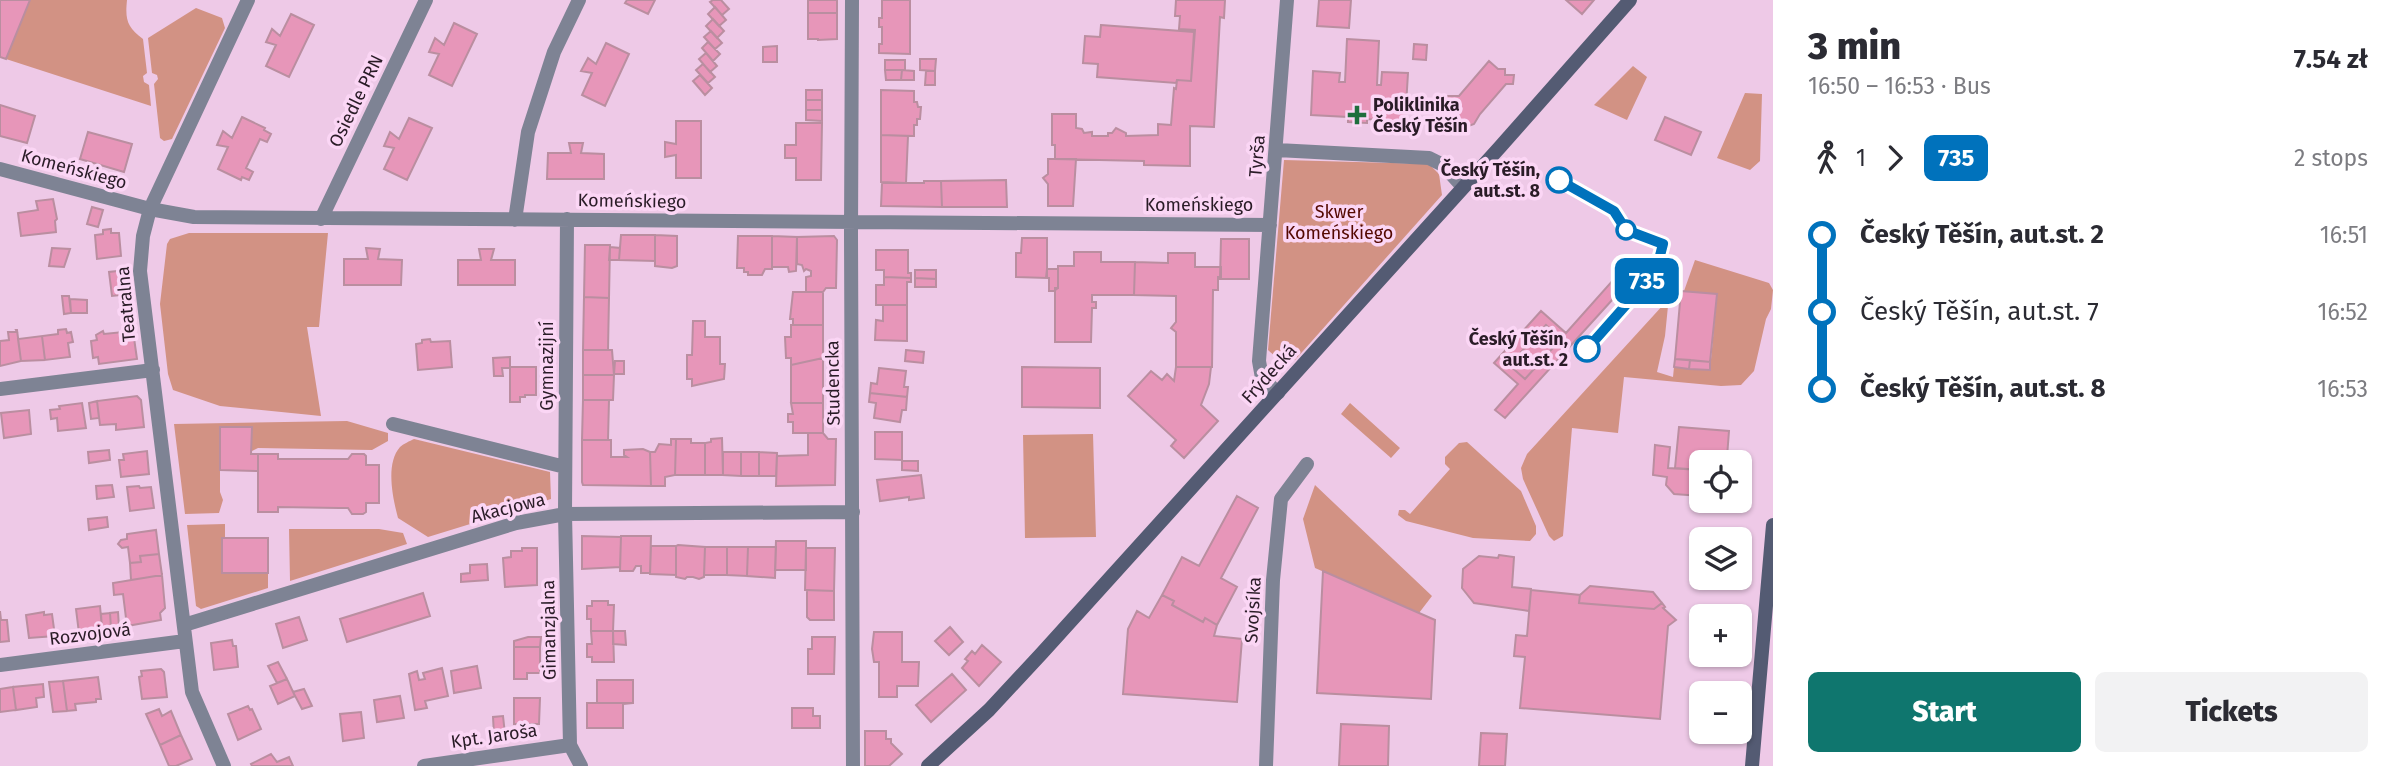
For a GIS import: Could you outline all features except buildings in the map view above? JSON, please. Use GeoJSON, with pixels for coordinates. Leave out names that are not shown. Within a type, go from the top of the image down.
{"type":"FeatureCollection","features":[{"type":"Feature","properties":{"kind":"main road","name":"Frýdecká"},"geometry":{"type":"LineString","coordinates":[[928,766],[989,710],[1630,0]]}},
{"type":"Feature","properties":{"kind":"main road"},"geometry":{"type":"LineString","coordinates":[[1752,766],[1773,525]]}},
{"type":"Feature","properties":{"kind":"street","name":"Teatralna"},"geometry":{"type":"LineString","coordinates":[[224,766],[192,692],[140,271],[143,236],[150,209],[248,0]]}},
{"type":"Feature","properties":{"kind":"street","name":"Osiedle PRN"},"geometry":{"type":"LineString","coordinates":[[321,219],[426,0]]}},
{"type":"Feature","properties":{"kind":"street"},"geometry":{"type":"LineString","coordinates":[[515,220],[528,132],[554,52],[579,0]]}},
{"type":"Feature","properties":{"kind":"street","name":"Studencka"},"geometry":{"type":"LineString","coordinates":[[852,0],[853,766]]}},
{"type":"Feature","properties":{"kind":"street","name":"Tyrša"},"geometry":{"type":"LineString","coordinates":[[1278,393],[1262,379],[1259,361],[1287,0]]}},
{"type":"Feature","properties":{"kind":"street"},"geometry":{"type":"LineString","coordinates":[[1277,150],[1429,158],[1443,165],[1463,187]]}},
{"type":"Feature","properties":{"kind":"street","name":"Komeńskiego"},"geometry":{"type":"LineString","coordinates":[[0,169],[150,209],[194,217],[1270,225]]}},
{"type":"Feature","properties":{"kind":"street","name":"Gymnazijní"},"geometry":{"type":"LineString","coordinates":[[565,514],[567,219]]}},
{"type":"Feature","properties":{"kind":"street"},"geometry":{"type":"LineString","coordinates":[[0,389],[153,370]]}},
{"type":"Feature","properties":{"kind":"street"},"geometry":{"type":"LineString","coordinates":[[393,424],[565,467]]}},
{"type":"Feature","properties":{"kind":"street","name":"Svojsíka"},"geometry":{"type":"LineString","coordinates":[[1266,766],[1273,580],[1281,499],[1307,464]]}},
{"type":"Feature","properties":{"kind":"street","name":"Akacjowa"},"geometry":{"type":"LineString","coordinates":[[184,625],[516,523],[565,514],[853,512]]}},
{"type":"Feature","properties":{"kind":"street","name":"Gimanzjalna"},"geometry":{"type":"LineString","coordinates":[[565,514],[570,745]]}},
{"type":"Feature","properties":{"kind":"street","name":"Rozvojová"},"geometry":{"type":"LineString","coordinates":[[0,665],[185,641]]}},
{"type":"Feature","properties":{"kind":"street"},"geometry":{"type":"LineString","coordinates":[[570,745],[581,766]]}},
{"type":"Feature","properties":{"kind":"street","name":"Kpt. Jaroša"},"geometry":{"type":"LineString","coordinates":[[424,766],[570,745]]}},
{"type":"Feature","properties":{"kind":"green space"},"geometry":{"type":"Polygon","coordinates":[[[30,0],[127,0],[128,22],[133,31],[143,39],[147,73],[143,76],[144,82],[149,85],[151,106],[6,59],[30,0]]]}},
{"type":"Feature","properties":{"kind":"green space"},"geometry":{"type":"Polygon","coordinates":[[[196,8],[222,18],[225,28],[172,139],[164,141],[160,138],[154,84],[158,79],[157,75],[152,73],[148,38],[196,8]]]}},
{"type":"Feature","properties":{"kind":"green space"},"geometry":{"type":"Polygon","coordinates":[[[1633,66],[1647,77],[1627,120],[1594,105],[1633,66]]]}},
{"type":"Feature","properties":{"kind":"green space"},"geometry":{"type":"Polygon","coordinates":[[[1745,93],[1762,94],[1760,161],[1750,170],[1717,158],[1745,93]]]}},
{"type":"Feature","properties":{"kind":"green space","name":"Skwer Komeńskiego"},"geometry":{"type":"Polygon","coordinates":[[[1284,160],[1429,164],[1439,174],[1442,195],[1295,360],[1280,361],[1268,350],[1284,160]]]}},
{"type":"Feature","properties":{"kind":"green space"},"geometry":{"type":"Polygon","coordinates":[[[189,233],[328,233],[319,327],[307,327],[321,416],[220,406],[173,390],[168,374],[160,304],[167,244],[170,239],[189,233]]]}},
{"type":"Feature","properties":{"kind":"green space"},"geometry":{"type":"Polygon","coordinates":[[[1695,260],[1769,283],[1773,290],[1771,309],[1766,319],[1754,371],[1741,385],[1721,386],[1624,377],[1618,433],[1572,428],[1563,536],[1554,541],[1549,536],[1523,479],[1521,468],[1527,454],[1664,304],[1668,306],[1665,336],[1657,372],[1673,377],[1674,367],[1710,370],[1717,295],[1684,291],[1695,260]]]}},
{"type":"Feature","properties":{"kind":"green space"},"geometry":{"type":"Polygon","coordinates":[[[1350,403],[1400,448],[1391,458],[1341,414],[1350,403]]]}},
{"type":"Feature","properties":{"kind":"green space"},"geometry":{"type":"Polygon","coordinates":[[[347,421],[388,433],[388,441],[372,450],[258,448],[252,451],[252,427],[220,427],[220,492],[223,500],[219,513],[185,514],[174,424],[347,421]]]}},
{"type":"Feature","properties":{"kind":"green space"},"geometry":{"type":"Polygon","coordinates":[[[1093,434],[1096,537],[1025,538],[1023,435],[1093,434]]]}},
{"type":"Feature","properties":{"kind":"green space"},"geometry":{"type":"Polygon","coordinates":[[[414,439],[550,472],[551,499],[428,537],[398,518],[392,492],[391,472],[395,454],[401,446],[414,439]]]}},
{"type":"Feature","properties":{"kind":"green space"},"geometry":{"type":"Polygon","coordinates":[[[1467,442],[1521,491],[1536,526],[1536,534],[1530,541],[1473,538],[1406,521],[1398,515],[1399,510],[1410,514],[1450,469],[1445,464],[1445,457],[1459,443],[1467,442]]]}},
{"type":"Feature","properties":{"kind":"green space"},"geometry":{"type":"Polygon","coordinates":[[[1315,485],[1432,596],[1419,613],[1315,568],[1303,519],[1315,485]]]}},
{"type":"Feature","properties":{"kind":"green space"},"geometry":{"type":"Polygon","coordinates":[[[225,524],[222,573],[268,573],[268,588],[201,609],[196,606],[187,525],[225,524]]]}},
{"type":"Feature","properties":{"kind":"green space"},"geometry":{"type":"Polygon","coordinates":[[[289,529],[379,529],[403,533],[407,544],[290,581],[289,529]]]}},
{"type":"Feature","properties":{"kind":"bus line","name":"735"},"geometry":{"type":"LineString","coordinates":[[1559,180],[1614,211],[1626,230],[1663,244],[1656,271],[1587,349]]}},
{"type":"Feature","properties":{"kind":"place","name":"Poliklinika Český Těšín"},"geometry":{"type":"Point","coordinates":[1357,115]}},
{"type":"Feature","properties":{"kind":"place","name":"Český Těšín, aut.st. 8"},"geometry":{"type":"Point","coordinates":[1559,180]}},
{"type":"Feature","properties":{"kind":"place","name":"Český Těšín, aut.st. 2"},"geometry":{"type":"Point","coordinates":[1587,349]}}]}
